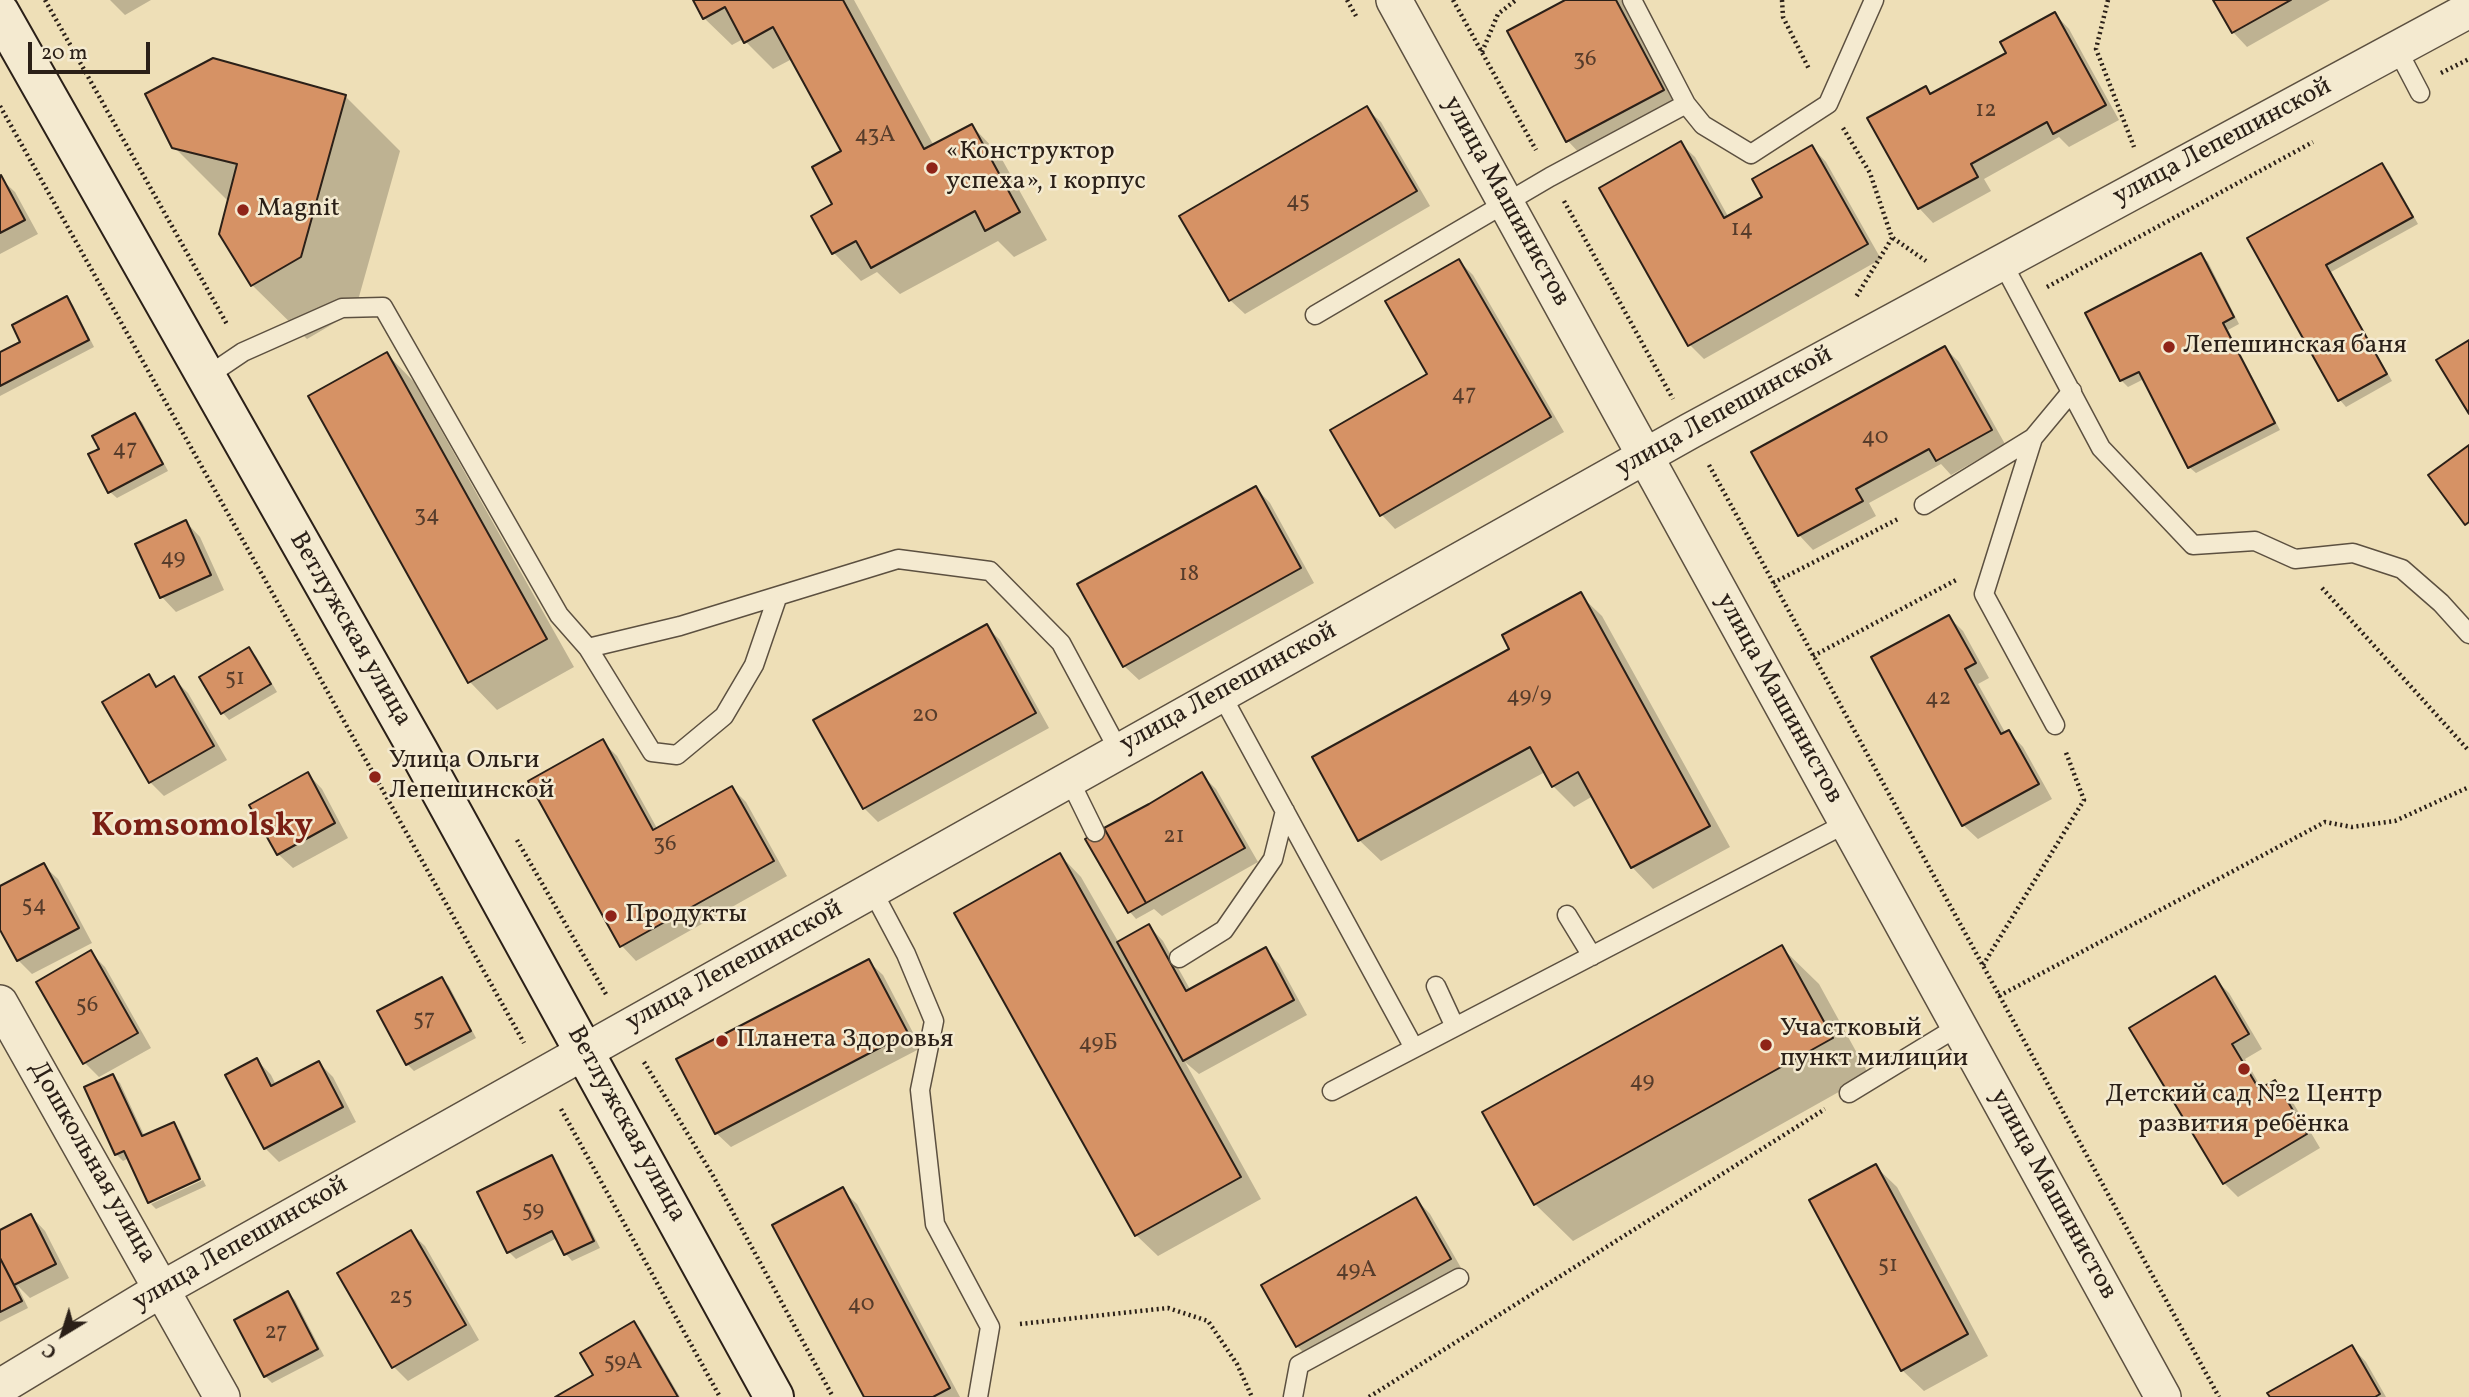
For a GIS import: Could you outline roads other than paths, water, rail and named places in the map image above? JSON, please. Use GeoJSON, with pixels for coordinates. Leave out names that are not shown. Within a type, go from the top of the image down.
{"type":"FeatureCollection","features":[{"type":"Feature","properties":{"kind":"main road","name":"Ветлужская улица"},"geometry":{"type":"LineString","coordinates":[[0,13],[425,763],[774,1397]]}},
{"type":"Feature","properties":{"kind":"street","name":"улица Машинистов"},"geometry":{"type":"LineString","coordinates":[[1394,0],[2163,1397]]}},
{"type":"Feature","properties":{"kind":"street","name":"улица Лепешинской"},"geometry":{"type":"LineString","coordinates":[[2,1381],[1690,431],[2469,10]]}},
{"type":"Feature","properties":{"kind":"street","name":"Дошкольная улица"},"geometry":{"type":"LineString","coordinates":[[0,1003],[222,1397]]}},
{"type":"Feature","properties":{"kind":"lane"},"geometry":{"type":"LineString","coordinates":[[1632,0],[1686,104],[1703,125],[1751,155],[1828,104],[1874,0]]}},
{"type":"Feature","properties":{"kind":"lane"},"geometry":{"type":"LineString","coordinates":[[2397,48],[2420,93]]}},
{"type":"Feature","properties":{"kind":"lane"},"geometry":{"type":"LineString","coordinates":[[1315,315],[1550,177],[1686,104]]}},
{"type":"Feature","properties":{"kind":"lane"},"geometry":{"type":"LineString","coordinates":[[2002,262],[2101,448],[2193,545],[2255,541],[2295,559],[2353,553],[2402,569],[2441,603],[2469,634]]}},
{"type":"Feature","properties":{"kind":"lane"},"geometry":{"type":"LineString","coordinates":[[206,377],[243,352],[342,308],[383,307],[559,615],[588,648],[652,752],[677,755],[724,716],[754,665],[777,598]]}},
{"type":"Feature","properties":{"kind":"lane"},"geometry":{"type":"LineString","coordinates":[[1924,505],[2033,438],[2072,391]]}},
{"type":"Feature","properties":{"kind":"lane"},"geometry":{"type":"LineString","coordinates":[[2033,438],[1984,594],[2055,725]]}},
{"type":"Feature","properties":{"kind":"lane"},"geometry":{"type":"LineString","coordinates":[[588,648],[680,626],[898,559],[990,571],[1061,643],[1119,751]]}},
{"type":"Feature","properties":{"kind":"lane"},"geometry":{"type":"LineString","coordinates":[[1221,694],[1414,1048]]}},
{"type":"Feature","properties":{"kind":"lane"},"geometry":{"type":"LineString","coordinates":[[1069,779],[1095,832]]}},
{"type":"Feature","properties":{"kind":"lane"},"geometry":{"type":"LineString","coordinates":[[1179,958],[1224,930],[1273,859],[1284,811]]}},
{"type":"Feature","properties":{"kind":"lane"},"geometry":{"type":"LineString","coordinates":[[1332,1091],[1847,823]]}},
{"type":"Feature","properties":{"kind":"lane"},"geometry":{"type":"LineString","coordinates":[[872,890],[906,954],[934,1021],[919,1090],[935,1224],[990,1327],[978,1397]]}},
{"type":"Feature","properties":{"kind":"lane"},"geometry":{"type":"LineString","coordinates":[[1567,915],[1592,957]]}},
{"type":"Feature","properties":{"kind":"lane"},"geometry":{"type":"LineString","coordinates":[[1436,986],[1455,1027]]}},
{"type":"Feature","properties":{"kind":"lane"},"geometry":{"type":"LineString","coordinates":[[1849,1093],[1959,1026]]}},
{"type":"Feature","properties":{"kind":"lane"},"geometry":{"type":"LineString","coordinates":[[1293,1397],[1299,1365],[1459,1278]]}},
{"type":"Feature","properties":{"kind":"place","name":"«Конструктор успеха», 1 корпус"},"geometry":{"type":"Point","coordinates":[932,168]}},
{"type":"Feature","properties":{"kind":"place","name":"Magnit"},"geometry":{"type":"Point","coordinates":[243,210]}},
{"type":"Feature","properties":{"kind":"place","name":"Лепешинская баня"},"geometry":{"type":"Point","coordinates":[2169,347]}},
{"type":"Feature","properties":{"kind":"place","name":"Улица Ольги Лепешинской"},"geometry":{"type":"Point","coordinates":[375,777]}},
{"type":"Feature","properties":{"kind":"place","name":"Продукты"},"geometry":{"type":"Point","coordinates":[611,916]}},
{"type":"Feature","properties":{"kind":"place","name":"Планета Здоровья"},"geometry":{"type":"Point","coordinates":[722,1041]}},
{"type":"Feature","properties":{"kind":"place","name":"Участковый пункт милиции"},"geometry":{"type":"Point","coordinates":[1766,1045]}},
{"type":"Feature","properties":{"kind":"place","name":"Детский сад №2 Центр развития ребёнка"},"geometry":{"type":"Point","coordinates":[2244,1069]}},
{"type":"Feature","properties":{"kind":"district","name":"Komsomolsky"},"geometry":{"type":"Point","coordinates":[202,829]}}]}
